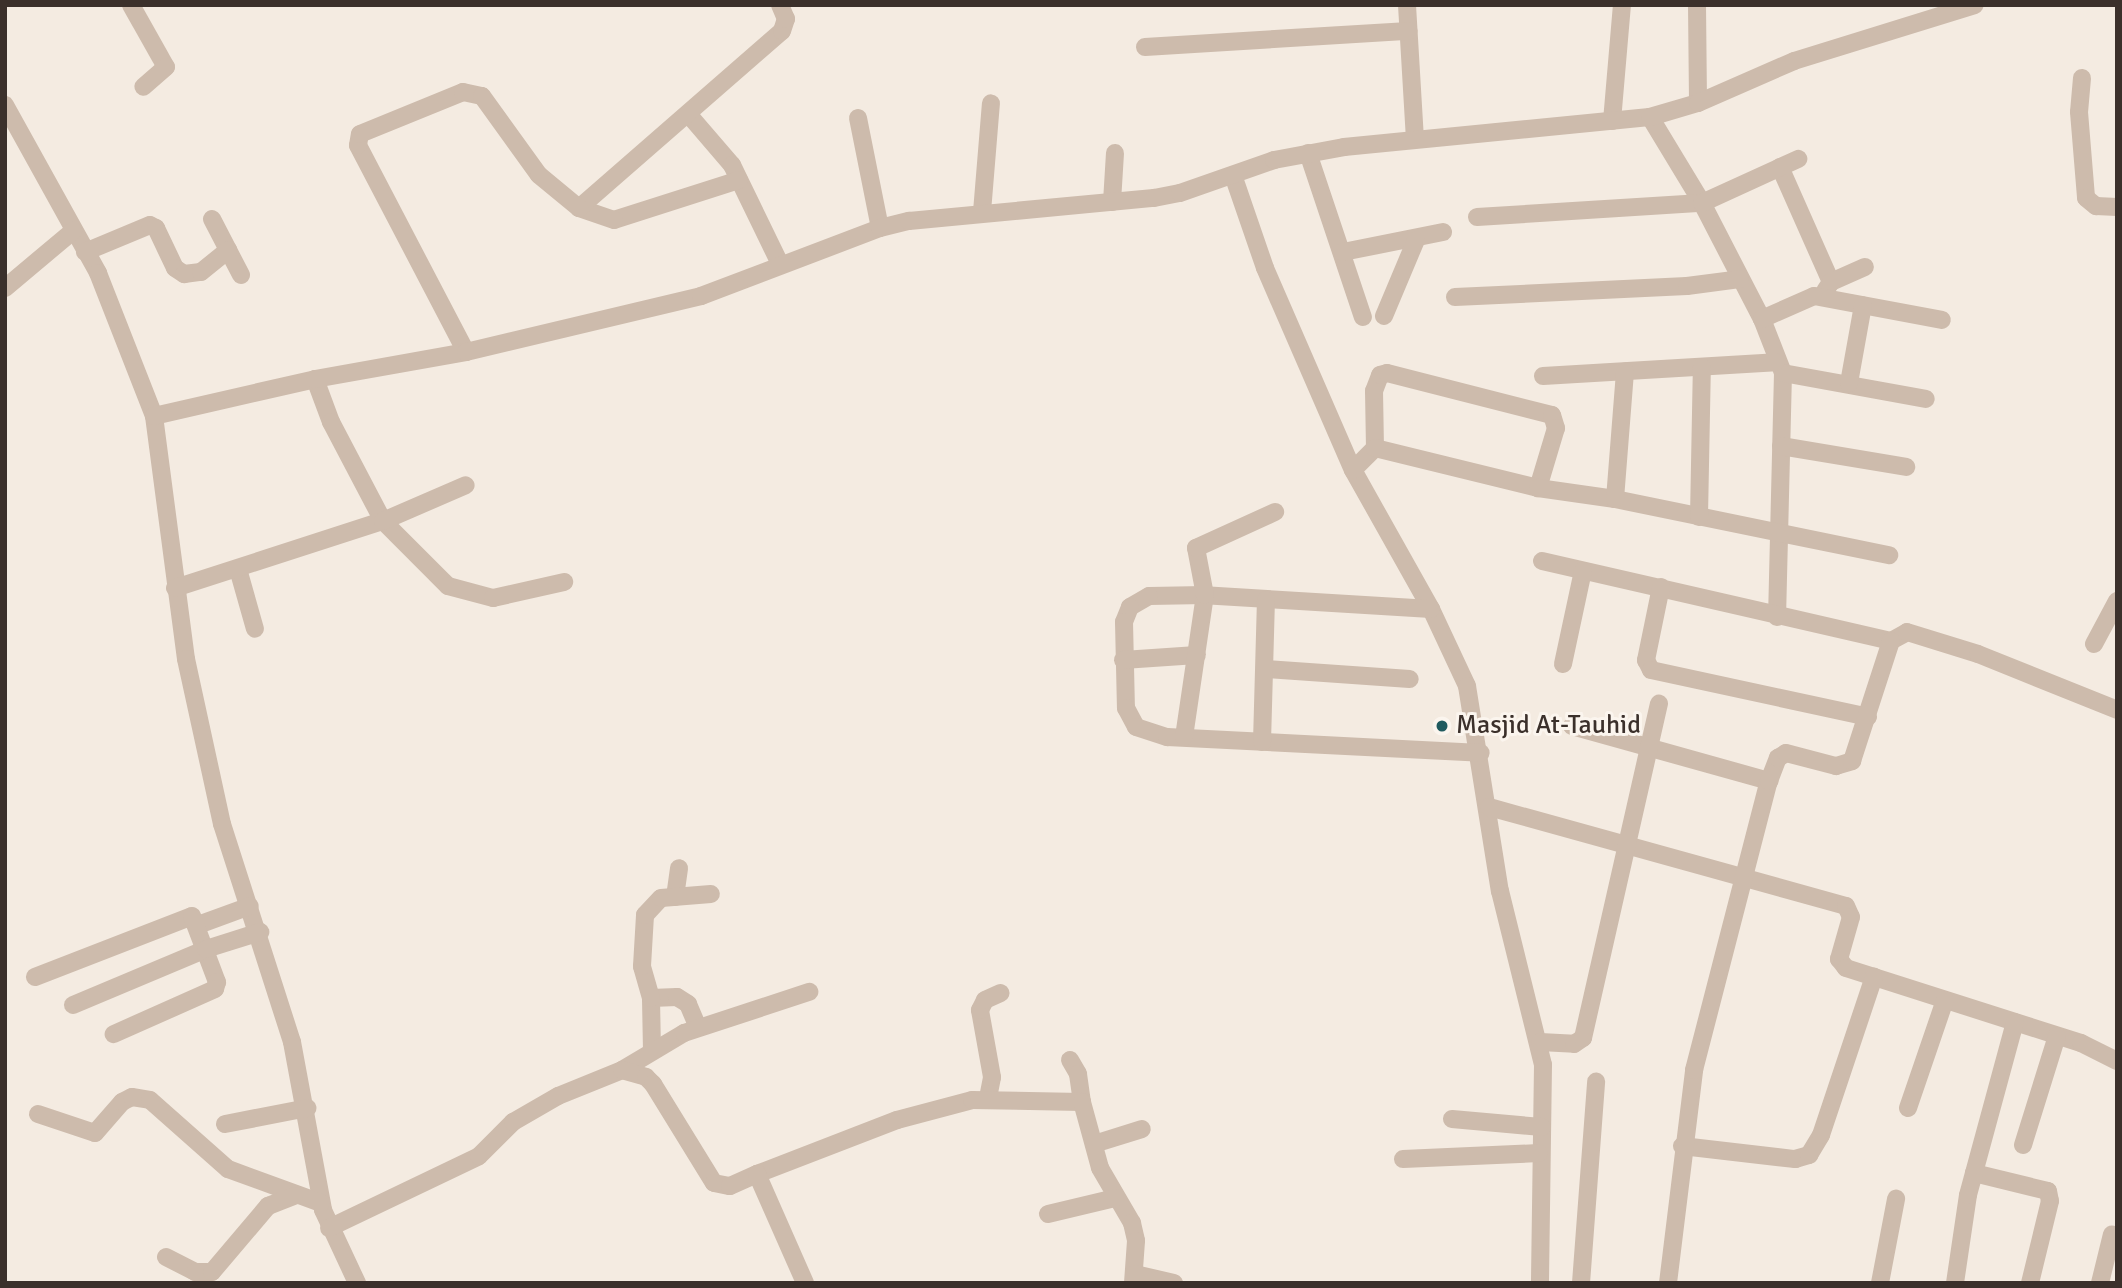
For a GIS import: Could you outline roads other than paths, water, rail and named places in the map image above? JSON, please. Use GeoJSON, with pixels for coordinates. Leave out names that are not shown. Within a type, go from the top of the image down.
{"type":"FeatureCollection","features":[{"type":"Feature","properties":{"kind":"street"},"geometry":{"type":"LineString","coordinates":[[131,5],[166,67],[143,87]]}},
{"type":"Feature","properties":{"kind":"street"},"geometry":{"type":"LineString","coordinates":[[579,208],[690,115],[782,31],[786,19],[780,5]]}},
{"type":"Feature","properties":{"kind":"street"},"geometry":{"type":"LineString","coordinates":[[1408,5],[1415,138]]}},
{"type":"Feature","properties":{"kind":"street"},"geometry":{"type":"LineString","coordinates":[[1612,121],[1622,5]]}},
{"type":"Feature","properties":{"kind":"street"},"geometry":{"type":"LineString","coordinates":[[1697,5],[1698,103]]}},
{"type":"Feature","properties":{"kind":"street"},"geometry":{"type":"LineString","coordinates":[[154,416],[315,379],[466,352],[701,296],[880,228],[982,212],[1112,202],[1180,193],[1308,153],[1415,138],[1650,117],[1698,103],[1794,61],[1975,5]]}},
{"type":"Feature","properties":{"kind":"street"},"geometry":{"type":"LineString","coordinates":[[1145,47],[1409,31]]}},
{"type":"Feature","properties":{"kind":"street"},"geometry":{"type":"LineString","coordinates":[[2082,78],[2079,112],[2086,198],[2095,206],[2117,206]]}},
{"type":"Feature","properties":{"kind":"street"},"geometry":{"type":"LineString","coordinates":[[466,352],[358,145],[360,134],[463,92],[482,96],[539,175],[579,208],[614,220],[740,180]]}},
{"type":"Feature","properties":{"kind":"street"},"geometry":{"type":"LineString","coordinates":[[982,212],[991,103]]}},
{"type":"Feature","properties":{"kind":"street"},"geometry":{"type":"LineString","coordinates":[[5,106],[98,273],[154,416],[175,588],[222,824],[260,932],[307,1108],[321,1203],[329,1228],[357,1283]]}},
{"type":"Feature","properties":{"kind":"street"},"geometry":{"type":"LineString","coordinates":[[690,115],[724,153],[740,180],[780,264]]}},
{"type":"Feature","properties":{"kind":"street"},"geometry":{"type":"LineString","coordinates":[[1650,117],[1702,203],[1762,319],[1780,368],[1781,536],[1777,617]]}},
{"type":"Feature","properties":{"kind":"street"},"geometry":{"type":"LineString","coordinates":[[858,118],[880,228]]}},
{"type":"Feature","properties":{"kind":"street"},"geometry":{"type":"LineString","coordinates":[[1112,202],[1115,152]]}},
{"type":"Feature","properties":{"kind":"street"},"geometry":{"type":"LineString","coordinates":[[1308,153],[1363,317]]}},
{"type":"Feature","properties":{"kind":"street"},"geometry":{"type":"LineString","coordinates":[[1477,217],[1702,203],[1798,159]]}},
{"type":"Feature","properties":{"kind":"street"},"geometry":{"type":"LineString","coordinates":[[1780,167],[1826,289],[1863,305],[1942,320]]}},
{"type":"Feature","properties":{"kind":"street"},"geometry":{"type":"LineString","coordinates":[[1233,175],[1270,279],[1353,470],[1431,609],[1467,686],[1481,753],[1500,891],[1540,1042],[1540,1283]]}},
{"type":"Feature","properties":{"kind":"street"},"geometry":{"type":"LineString","coordinates":[[212,219],[241,275]]}},
{"type":"Feature","properties":{"kind":"street"},"geometry":{"type":"LineString","coordinates":[[85,251],[150,225],[156,228],[175,268],[184,274],[201,272],[228,250]]}},
{"type":"Feature","properties":{"kind":"street"},"geometry":{"type":"LineString","coordinates":[[7,284],[73,231]]}},
{"type":"Feature","properties":{"kind":"street"},"geometry":{"type":"LineString","coordinates":[[1343,252],[1416,240],[1443,232]]}},
{"type":"Feature","properties":{"kind":"street"},"geometry":{"type":"LineString","coordinates":[[1384,316],[1416,240]]}},
{"type":"Feature","properties":{"kind":"street"},"geometry":{"type":"LineString","coordinates":[[1762,319],[1865,267]]}},
{"type":"Feature","properties":{"kind":"street"},"geometry":{"type":"LineString","coordinates":[[1455,298],[1687,286],[1740,279]]}},
{"type":"Feature","properties":{"kind":"street"},"geometry":{"type":"LineString","coordinates":[[1849,383],[1863,305]]}},
{"type":"Feature","properties":{"kind":"street"},"geometry":{"type":"LineString","coordinates":[[1543,376],[1702,367],[1780,368],[1926,399]]}},
{"type":"Feature","properties":{"kind":"street"},"geometry":{"type":"LineString","coordinates":[[1699,517],[1702,367]]}},
{"type":"Feature","properties":{"kind":"street"},"geometry":{"type":"LineString","coordinates":[[1615,499],[1625,371]]}},
{"type":"Feature","properties":{"kind":"street"},"geometry":{"type":"LineString","coordinates":[[1353,470],[1375,448],[1374,391],[1380,375],[1387,373],[1552,415],[1556,428],[1538,488]]}},
{"type":"Feature","properties":{"kind":"street"},"geometry":{"type":"LineString","coordinates":[[315,379],[331,422],[383,521],[440,579],[470,595],[493,598],[564,582]]}},
{"type":"Feature","properties":{"kind":"street"},"geometry":{"type":"LineString","coordinates":[[1781,446],[1906,467]]}},
{"type":"Feature","properties":{"kind":"street"},"geometry":{"type":"LineString","coordinates":[[1375,448],[1538,488],[1615,499],[1781,536],[1889,555]]}},
{"type":"Feature","properties":{"kind":"street"},"geometry":{"type":"LineString","coordinates":[[175,588],[383,521],[466,485]]}},
{"type":"Feature","properties":{"kind":"street"},"geometry":{"type":"LineString","coordinates":[[1184,737],[1205,594],[1196,548],[1275,512]]}},
{"type":"Feature","properties":{"kind":"street"},"geometry":{"type":"LineString","coordinates":[[1542,561],[1891,641],[1907,632],[1978,654],[2117,710]]}},
{"type":"Feature","properties":{"kind":"street"},"geometry":{"type":"LineString","coordinates":[[238,569],[255,629]]}},
{"type":"Feature","properties":{"kind":"street"},"geometry":{"type":"LineString","coordinates":[[1563,664],[1583,571]]}},
{"type":"Feature","properties":{"kind":"street"},"geometry":{"type":"LineString","coordinates":[[1661,587],[1646,660],[1651,670],[1868,718]]}},
{"type":"Feature","properties":{"kind":"street"},"geometry":{"type":"LineString","coordinates":[[1431,609],[1205,594],[1138,600],[1124,622],[1123,660],[1130,721],[1150,734],[1481,753]]}},
{"type":"Feature","properties":{"kind":"street"},"geometry":{"type":"LineString","coordinates":[[1262,742],[1266,600]]}},
{"type":"Feature","properties":{"kind":"street"},"geometry":{"type":"LineString","coordinates":[[2094,644],[2117,601]]}},
{"type":"Feature","properties":{"kind":"street"},"geometry":{"type":"LineString","coordinates":[[1668,1283],[1682,1146],[1694,1070],[1741,877],[1769,781],[1778,758],[1786,753],[1836,766],[1849,765],[1868,718],[1891,641]]}},
{"type":"Feature","properties":{"kind":"street"},"geometry":{"type":"LineString","coordinates":[[1123,660],[1197,655]]}},
{"type":"Feature","properties":{"kind":"street"},"geometry":{"type":"LineString","coordinates":[[1266,669],[1410,679]]}},
{"type":"Feature","properties":{"kind":"street"},"geometry":{"type":"LineString","coordinates":[[1540,1042],[1574,1044],[1583,1038],[1659,704]]}},
{"type":"Feature","properties":{"kind":"street"},"geometry":{"type":"LineString","coordinates":[[1572,726],[1769,781]]}},
{"type":"Feature","properties":{"kind":"street"},"geometry":{"type":"LineString","coordinates":[[1489,807],[1626,843],[1849,908],[1851,917],[1840,962],[1874,977],[2057,1036],[2117,1061]]}},
{"type":"Feature","properties":{"kind":"street"},"geometry":{"type":"LineString","coordinates":[[675,897],[679,868]]}},
{"type":"Feature","properties":{"kind":"street"},"geometry":{"type":"LineString","coordinates":[[652,1051],[651,998],[642,966],[645,915],[652,902],[711,894]]}},
{"type":"Feature","properties":{"kind":"street"},"geometry":{"type":"LineString","coordinates":[[198,925],[250,906]]}},
{"type":"Feature","properties":{"kind":"street"},"geometry":{"type":"LineString","coordinates":[[35,977],[184,916],[192,916],[198,925],[217,982],[215,989],[114,1034]]}},
{"type":"Feature","properties":{"kind":"street"},"geometry":{"type":"LineString","coordinates":[[73,1005],[206,949],[260,932]]}},
{"type":"Feature","properties":{"kind":"street"},"geometry":{"type":"LineString","coordinates":[[1682,1146],[1795,1158],[1808,1155],[1821,1135],[1874,977]]}},
{"type":"Feature","properties":{"kind":"street"},"geometry":{"type":"LineString","coordinates":[[329,1228],[478,1156],[513,1122],[558,1096],[622,1070],[698,1027],[809,992]]}},
{"type":"Feature","properties":{"kind":"street"},"geometry":{"type":"LineString","coordinates":[[988,1098],[992,1077],[980,1010],[985,1000],[1001,993]]}},
{"type":"Feature","properties":{"kind":"street"},"geometry":{"type":"LineString","coordinates":[[651,998],[677,997],[688,1004],[698,1027]]}},
{"type":"Feature","properties":{"kind":"street"},"geometry":{"type":"LineString","coordinates":[[1908,1108],[1945,1000]]}},
{"type":"Feature","properties":{"kind":"street"},"geometry":{"type":"LineString","coordinates":[[1955,1283],[1974,1173],[2015,1022]]}},
{"type":"Feature","properties":{"kind":"street"},"geometry":{"type":"LineString","coordinates":[[2023,1145],[2057,1036]]}},
{"type":"Feature","properties":{"kind":"street"},"geometry":{"type":"LineString","coordinates":[[1070,1060],[1078,1074],[1082,1102],[1094,1144],[1115,1198],[1132,1223],[1134,1279],[1174,1283]]}},
{"type":"Feature","properties":{"kind":"street"},"geometry":{"type":"LineString","coordinates":[[622,1070],[653,1084],[714,1182],[730,1186],[897,1120],[988,1098],[1082,1102]]}},
{"type":"Feature","properties":{"kind":"street"},"geometry":{"type":"LineString","coordinates":[[1581,1283],[1596,1082]]}},
{"type":"Feature","properties":{"kind":"street"},"geometry":{"type":"LineString","coordinates":[[37,1114],[95,1133],[122,1102],[132,1097],[150,1100],[228,1169],[294,1196],[321,1203]]}},
{"type":"Feature","properties":{"kind":"street"},"geometry":{"type":"LineString","coordinates":[[225,1124],[307,1108]]}},
{"type":"Feature","properties":{"kind":"street"},"geometry":{"type":"LineString","coordinates":[[1452,1119],[1542,1127]]}},
{"type":"Feature","properties":{"kind":"street"},"geometry":{"type":"LineString","coordinates":[[1094,1144],[1142,1129]]}},
{"type":"Feature","properties":{"kind":"street"},"geometry":{"type":"LineString","coordinates":[[1402,1159],[1539,1153]]}},
{"type":"Feature","properties":{"kind":"street"},"geometry":{"type":"LineString","coordinates":[[1974,1173],[2048,1191],[2050,1201],[2030,1283]]}},
{"type":"Feature","properties":{"kind":"street"},"geometry":{"type":"LineString","coordinates":[[757,1174],[805,1283]]}},
{"type":"Feature","properties":{"kind":"street"},"geometry":{"type":"LineString","coordinates":[[166,1257],[195,1272],[212,1272],[268,1206],[294,1196]]}},
{"type":"Feature","properties":{"kind":"street"},"geometry":{"type":"LineString","coordinates":[[1048,1214],[1115,1198]]}},
{"type":"Feature","properties":{"kind":"street"},"geometry":{"type":"LineString","coordinates":[[1880,1283],[1896,1199]]}},
{"type":"Feature","properties":{"kind":"street"},"geometry":{"type":"LineString","coordinates":[[2100,1283],[2112,1234]]}},
{"type":"Feature","properties":{"kind":"place","name":"Masjid At-Tauhid"},"geometry":{"type":"Point","coordinates":[1442,726]}}]}
